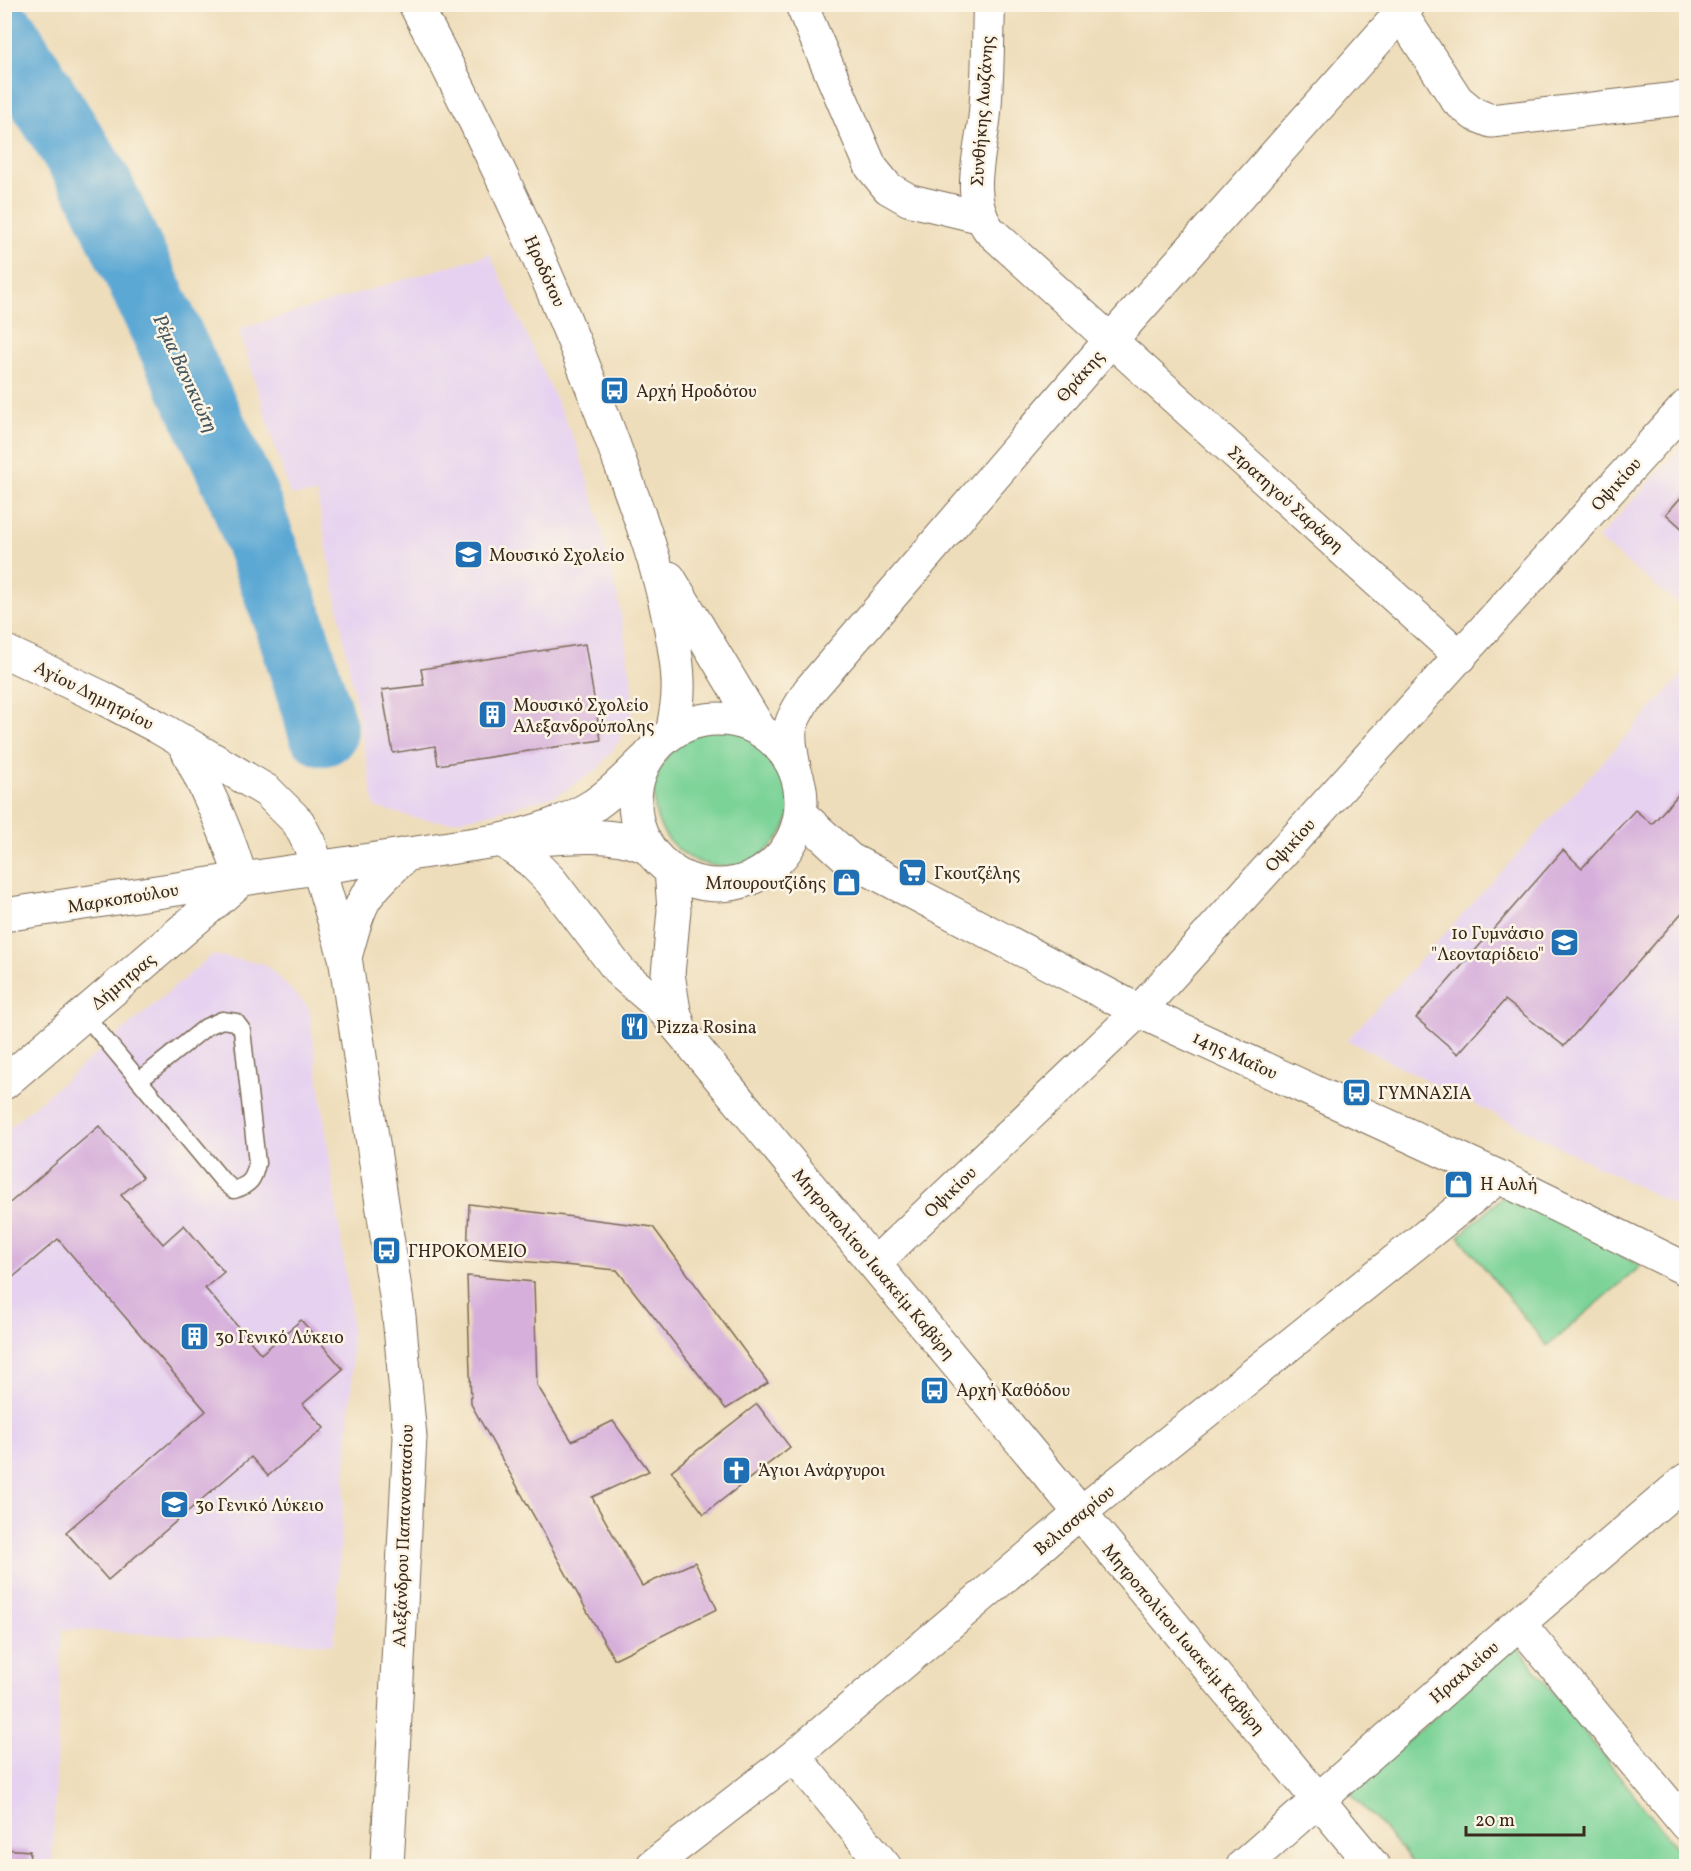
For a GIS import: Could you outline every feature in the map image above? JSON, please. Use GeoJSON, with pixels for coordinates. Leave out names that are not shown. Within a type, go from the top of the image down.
{"type":"FeatureCollection","features":[{"type":"Feature","properties":{"kind":"street","name":"Ηροδότου"},"geometry":{"type":"LineString","coordinates":[[415,4],[490,153],[565,316],[651,548],[675,650],[678,692],[673,732]]}},
{"type":"Feature","properties":{"kind":"street"},"geometry":{"type":"LineString","coordinates":[[801,4],[871,167],[888,188],[909,200],[980,218],[999,241],[1110,341]]}},
{"type":"Feature","properties":{"kind":"street","name":"Συνθήκης Λωζάνης"},"geometry":{"type":"LineString","coordinates":[[980,218],[976,196],[976,176],[985,112],[989,4]]}},
{"type":"Feature","properties":{"kind":"street"},"geometry":{"type":"LineString","coordinates":[[1400,8],[1457,100],[1474,114],[1491,121],[1686,98]]}},
{"type":"Feature","properties":{"kind":"street","name":"Θράκης"},"geometry":{"type":"LineString","coordinates":[[794,767],[789,727],[809,691],[1400,8]]}},
{"type":"Feature","properties":{"kind":"street","name":"Στρατηγού Σαράφη"},"geometry":{"type":"LineString","coordinates":[[1110,341],[1461,657]]}},
{"type":"Feature","properties":{"kind":"street","name":"Οψικίου"},"geometry":{"type":"LineString","coordinates":[[874,1264],[1139,1011],[1686,406]]}},
{"type":"Feature","properties":{"kind":"street","name":"Ηροδότου"},"geometry":{"type":"LineString","coordinates":[[651,548],[760,730]]}},
{"type":"Feature","properties":{"kind":"street","name":"Αγίου Δημητρίου"},"geometry":{"type":"LineString","coordinates":[[4,651],[103,698],[253,782],[276,798],[303,831],[318,867]]}},
{"type":"Feature","properties":{"kind":"street"},"geometry":{"type":"LineString","coordinates":[[716,719],[738,722],[760,730],[780,746],[794,767],[801,790],[801,815],[792,841],[774,863],[751,879],[724,885],[696,882],[660,860],[638,843],[585,837],[502,840],[544,828],[595,805],[624,781],[659,743],[673,732],[693,723],[716,719]]}},
{"type":"Feature","properties":{"kind":"street"},"geometry":{"type":"LineString","coordinates":[[183,741],[223,825],[233,849],[241,880]]}},
{"type":"Feature","properties":{"kind":"street"},"geometry":{"type":"LineString","coordinates":[[649,755],[638,778],[634,803],[638,827],[660,860],[674,910],[668,974],[674,1011],[680,1030]]}},
{"type":"Feature","properties":{"kind":"street","name":"14ης Μαΐου"},"geometry":{"type":"LineString","coordinates":[[801,815],[849,859],[1139,1011],[1499,1176],[1686,1269]]}},
{"type":"Feature","properties":{"kind":"street","name":"Μαρκοπούλου"},"geometry":{"type":"LineString","coordinates":[[4,915],[502,840]]}},
{"type":"Feature","properties":{"kind":"street","name":"Μητροπολίτου Ιωακείμ Καβύρη"},"geometry":{"type":"LineString","coordinates":[[502,840],[531,861],[551,881],[621,973],[662,1008],[1373,1866]]}},
{"type":"Feature","properties":{"kind":"street","name":"Αλεξάνδρου Παπαναστασίου"},"geometry":{"type":"LineString","coordinates":[[345,957],[365,900],[407,854]]}},
{"type":"Feature","properties":{"kind":"street","name":"Αλεξάνδρου Παπαναστασίου"},"geometry":{"type":"LineString","coordinates":[[318,867],[345,957],[399,1316],[410,1437],[387,1866]]}},
{"type":"Feature","properties":{"kind":"street","name":"Δήμητρας"},"geometry":{"type":"LineString","coordinates":[[4,1083],[241,880]]}},
{"type":"Feature","properties":{"kind":"street","name":"Βελισσαρίου"},"geometry":{"type":"LineString","coordinates":[[652,1866],[794,1756],[1080,1513],[1499,1176]]}},
{"type":"Feature","properties":{"kind":"street","name":"Ηρακλείου"},"geometry":{"type":"LineString","coordinates":[[1243,1866],[1686,1480]]}},
{"type":"Feature","properties":{"kind":"street"},"geometry":{"type":"LineString","coordinates":[[1520,1623],[1686,1825]]}},
{"type":"Feature","properties":{"kind":"street"},"geometry":{"type":"LineString","coordinates":[[794,1756],[885,1866]]}},
{"type":"Feature","properties":{"kind":"lane"},"geometry":{"type":"LineString","coordinates":[[84,1014],[222,1180],[234,1190],[247,1186],[254,1177],[257,1163],[242,1030],[236,1022],[222,1020],[206,1027],[140,1080]]}},
{"type":"Feature","properties":{"kind":"shaded area","name":"Μουσικό Σχολείο"},"geometry":{"type":"Polygon","coordinates":[[[490,254],[577,446],[596,507],[619,603],[632,683],[633,712],[618,743],[597,770],[556,796],[449,822],[415,818],[375,807],[317,494],[290,495],[239,329],[490,254]]]}},
{"type":"Feature","properties":{"kind":"shaded area"},"geometry":{"type":"Polygon","coordinates":[[[1686,442],[1686,610],[1597,539],[1686,442]]]}},
{"type":"Feature","properties":{"kind":"shaded area"},"geometry":{"type":"Polygon","coordinates":[[[1686,671],[1686,1211],[1347,1040],[1686,671]]]}},
{"type":"Feature","properties":{"kind":"shaded area","name":"3o Γενικό Λύκειο"},"geometry":{"type":"Polygon","coordinates":[[[212,955],[265,964],[309,1008],[351,1311],[352,1380],[334,1644],[62,1629],[52,1866],[5,1866],[4,1132],[212,955]]]}},
{"type":"Feature","properties":{"kind":"green space"},"geometry":{"type":"Polygon","coordinates":[[[723,728],[750,733],[762,739],[772,748],[781,758],[787,770],[792,797],[787,824],[781,836],[772,846],[762,855],[750,861],[723,866],[696,861],[684,855],[674,846],[665,836],[659,824],[654,797],[659,770],[665,758],[674,748],[684,739],[696,733],[723,728]]]}},
{"type":"Feature","properties":{"kind":"green space"},"geometry":{"type":"Polygon","coordinates":[[[1506,1194],[1641,1266],[1547,1346],[1459,1236],[1506,1194]]]}},
{"type":"Feature","properties":{"kind":"green space"},"geometry":{"type":"Polygon","coordinates":[[[1516,1645],[1686,1860],[1686,1866],[1415,1866],[1350,1793],[1516,1645]]]}},
{"type":"Feature","properties":{"kind":"building"},"geometry":{"type":"Polygon","coordinates":[[[1686,492],[1686,532],[1666,514],[1686,492]]]}},
{"type":"Feature","properties":{"kind":"building","name":"Μουσικό Σχολείο Αλεξανδρούπολης"},"geometry":{"type":"Polygon","coordinates":[[[585,644],[601,740],[438,765],[435,746],[393,753],[382,690],[424,685],[421,669],[585,644]]]}},
{"type":"Feature","properties":{"kind":"building"},"geometry":{"type":"Polygon","coordinates":[[[1686,786],[1686,908],[1564,1046],[1505,1000],[1458,1054],[1416,1018],[1563,850],[1582,868],[1635,810],[1652,824],[1686,786]]]}},
{"type":"Feature","properties":{"kind":"building","name":"3ο Γενικό Λύκειο"},"geometry":{"type":"Polygon","coordinates":[[[99,1126],[143,1177],[121,1195],[163,1244],[184,1225],[224,1272],[205,1288],[261,1354],[301,1320],[343,1369],[303,1404],[324,1428],[268,1476],[251,1457],[108,1580],[66,1532],[206,1411],[58,1239],[5,1284],[5,1207],[99,1126]]]}},
{"type":"Feature","properties":{"kind":"building"},"geometry":{"type":"Polygon","coordinates":[[[469,1204],[653,1227],[768,1383],[726,1409],[617,1270],[467,1256],[469,1204]]]}},
{"type":"Feature","properties":{"kind":"building"},"geometry":{"type":"Polygon","coordinates":[[[467,1276],[534,1282],[537,1385],[572,1441],[613,1421],[649,1471],[592,1497],[642,1586],[695,1562],[717,1609],[614,1659],[471,1404],[467,1276]]]}},
{"type":"Feature","properties":{"kind":"building"},"geometry":{"type":"Polygon","coordinates":[[[757,1404],[790,1447],[704,1514],[671,1471],[757,1404]]]}},
{"type":"Feature","properties":{"kind":"building"},"geometry":{"type":"Polygon","coordinates":[[[4,1849],[30,1851],[29,1866],[4,1866],[4,1849]]]}},
{"type":"Feature","properties":{"kind":"waterway","name":"Ρέμα Βανικιώτη"},"geometry":{"type":"LineString","coordinates":[[4,35],[98,186],[243,495],[289,621],[323,731]]}},
{"type":"Feature","properties":{"kind":"place","name":"Αρχή Ηροδότου"},"geometry":{"type":"Point","coordinates":[615,391]}},
{"type":"Feature","properties":{"kind":"place","name":"Μουσικό Σχολείο"},"geometry":{"type":"Point","coordinates":[468,555]}},
{"type":"Feature","properties":{"kind":"place","name":"Μουσικό Σχολείο Αλεξανδρούπολης"},"geometry":{"type":"Point","coordinates":[492,715]}},
{"type":"Feature","properties":{"kind":"place","name":"Γκουτζέλης"},"geometry":{"type":"Point","coordinates":[913,873]}},
{"type":"Feature","properties":{"kind":"place","name":"Μπουρουτζίδης"},"geometry":{"type":"Point","coordinates":[847,883]}},
{"type":"Feature","properties":{"kind":"place","name":"1ο Γυμνάσιο \"Λεονταρίδειο\""},"geometry":{"type":"Point","coordinates":[1565,943]}},
{"type":"Feature","properties":{"kind":"place","name":"Pizza Rosina"},"geometry":{"type":"Point","coordinates":[635,1027]}},
{"type":"Feature","properties":{"kind":"place","name":"ΓΥΜΝΑΣΙΑ"},"geometry":{"type":"Point","coordinates":[1357,1093]}},
{"type":"Feature","properties":{"kind":"place","name":"Η Αυλή"},"geometry":{"type":"Point","coordinates":[1459,1184]}},
{"type":"Feature","properties":{"kind":"place","name":"ΓΗΡΟΚΟΜΕΙΟ"},"geometry":{"type":"Point","coordinates":[387,1251]}},
{"type":"Feature","properties":{"kind":"place","name":"3ο Γενικό Λύκειο"},"geometry":{"type":"Point","coordinates":[194,1337]}},
{"type":"Feature","properties":{"kind":"place","name":"Αρχή Καθόδου"},"geometry":{"type":"Point","coordinates":[935,1390]}},
{"type":"Feature","properties":{"kind":"place","name":"Άγιοι Ανάργυροι"},"geometry":{"type":"Point","coordinates":[737,1470]}},
{"type":"Feature","properties":{"kind":"place","name":"3o Γενικό Λύκειο"},"geometry":{"type":"Point","coordinates":[174,1505]}}]}
